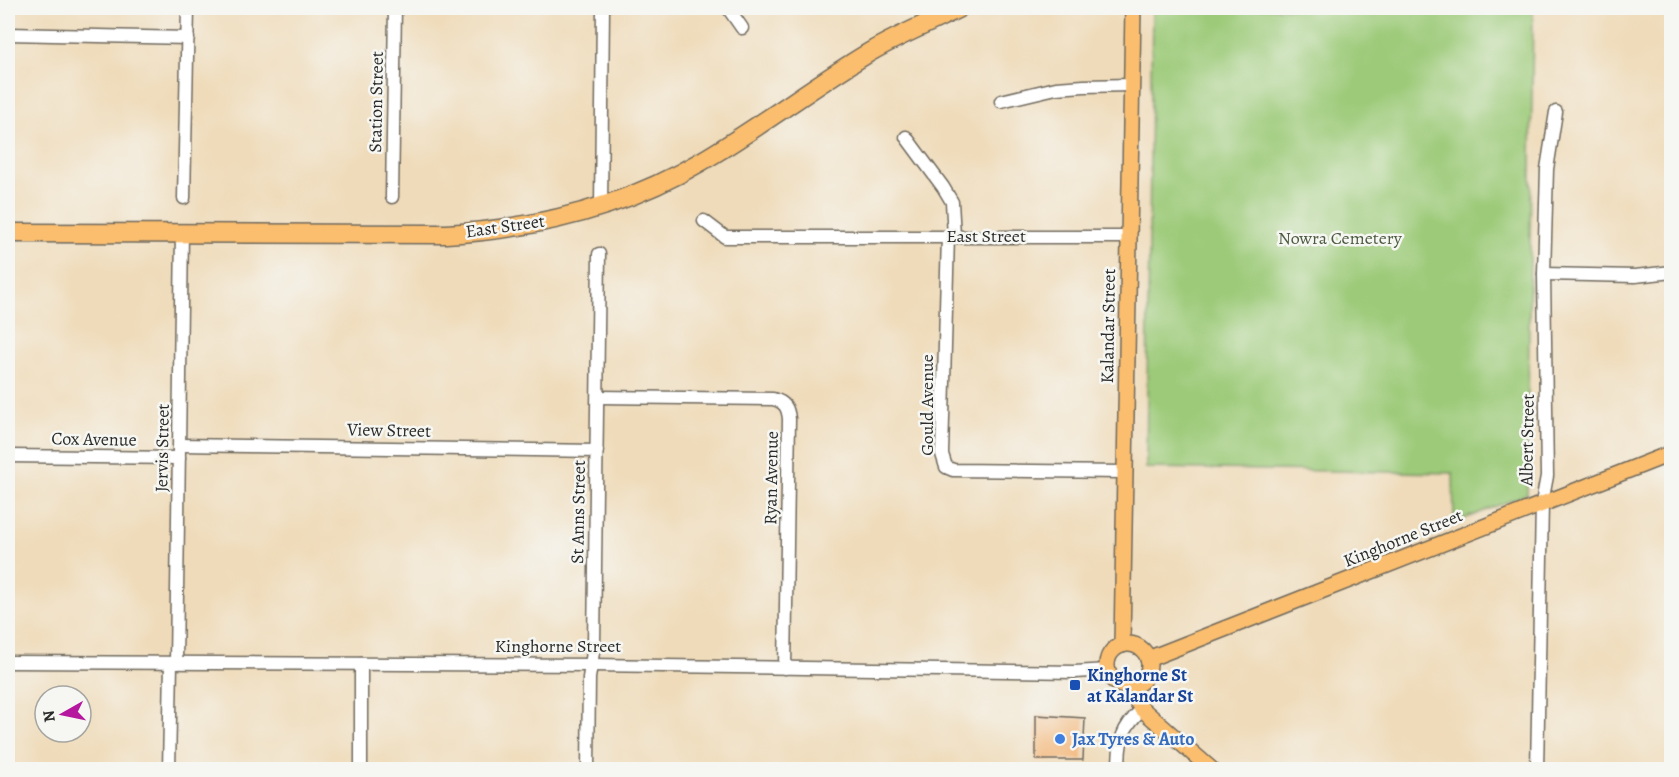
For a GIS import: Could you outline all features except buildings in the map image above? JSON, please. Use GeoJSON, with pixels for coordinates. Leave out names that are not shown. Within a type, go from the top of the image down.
{"type":"FeatureCollection","features":[{"type":"Feature","properties":{"kind":"highway","name":"East Street"},"geometry":{"type":"LineString","coordinates":[[8,233],[407,235],[471,232],[542,222],[601,206],[647,189],[701,162],[871,51],[954,10],[969,8]]}},
{"type":"Feature","properties":{"kind":"main road","name":"Kalandar Street"},"geometry":{"type":"LineString","coordinates":[[1122,645],[1133,8]]}},
{"type":"Feature","properties":{"kind":"main road","name":"Kinghorne Street"},"geometry":{"type":"LineString","coordinates":[[1148,659],[1671,453]]}},
{"type":"Feature","properties":{"kind":"main road"},"geometry":{"type":"LineString","coordinates":[[1126,685],[1137,683],[1146,676],[1148,670],[1148,659],[1145,653],[1141,648],[1128,644],[1111,652],[1107,663],[1108,670],[1115,680],[1126,685],[1142,709],[1212,770]]}},
{"type":"Feature","properties":{"kind":"street"},"geometry":{"type":"LineString","coordinates":[[184,198],[188,8]]}},
{"type":"Feature","properties":{"kind":"street","name":"Station Street"},"geometry":{"type":"LineString","coordinates":[[392,197],[395,8]]}},
{"type":"Feature","properties":{"kind":"street"},"geometry":{"type":"LineString","coordinates":[[601,206],[603,8]]}},
{"type":"Feature","properties":{"kind":"street"},"geometry":{"type":"LineString","coordinates":[[728,8],[742,28]]}},
{"type":"Feature","properties":{"kind":"street"},"geometry":{"type":"LineString","coordinates":[[8,34],[188,38]]}},
{"type":"Feature","properties":{"kind":"street"},"geometry":{"type":"LineString","coordinates":[[1001,101],[1056,88],[1131,85]]}},
{"type":"Feature","properties":{"kind":"street","name":"Albert Street"},"geometry":{"type":"LineString","coordinates":[[1538,770],[1542,503],[1547,476],[1544,274],[1547,169],[1556,112]]}},
{"type":"Feature","properties":{"kind":"street"},"geometry":{"type":"LineString","coordinates":[[906,137],[944,187],[951,202],[951,236]]}},
{"type":"Feature","properties":{"kind":"street","name":"East Street"},"geometry":{"type":"LineString","coordinates":[[704,221],[725,237],[1129,237]]}},
{"type":"Feature","properties":{"kind":"street","name":"Jervis Street"},"geometry":{"type":"LineString","coordinates":[[169,770],[180,452],[182,233]]}},
{"type":"Feature","properties":{"kind":"street","name":"Gould Avenue"},"geometry":{"type":"LineString","coordinates":[[951,236],[942,454],[946,466],[953,470],[1124,472]]}},
{"type":"Feature","properties":{"kind":"street","name":"St Anns Street"},"geometry":{"type":"LineString","coordinates":[[588,770],[589,678],[594,646],[599,254]]}},
{"type":"Feature","properties":{"kind":"street"},"geometry":{"type":"LineString","coordinates":[[1544,274],[1635,276],[1671,272]]}},
{"type":"Feature","properties":{"kind":"street","name":"Ryan Avenue"},"geometry":{"type":"LineString","coordinates":[[598,397],[773,399],[783,403],[788,409],[785,668]]}},
{"type":"Feature","properties":{"kind":"street","name":"View Street"},"geometry":{"type":"LineString","coordinates":[[180,452],[597,451]]}},
{"type":"Feature","properties":{"kind":"street","name":"Cox Avenue"},"geometry":{"type":"LineString","coordinates":[[8,456],[180,452]]}},
{"type":"Feature","properties":{"kind":"street","name":"Kinghorne Street"},"geometry":{"type":"LineString","coordinates":[[8,662],[591,665],[1075,672],[1108,670]]}},
{"type":"Feature","properties":{"kind":"street"},"geometry":{"type":"LineString","coordinates":[[361,664],[361,770]]}},
{"type":"Feature","properties":{"kind":"street"},"geometry":{"type":"LineString","coordinates":[[1119,770],[1121,737],[1126,726],[1142,709]]}},
{"type":"Feature","properties":{"kind":"green space","name":"Nowra Cemetery"},"geometry":{"type":"Polygon","coordinates":[[[1152,8],[1533,8],[1527,494],[1454,523],[1453,473],[1146,468],[1152,8]]]}},
{"type":"Feature","properties":{"kind":"place","name":"Kinghorne St at Kalandar St"},"geometry":{"type":"Point","coordinates":[1075,685]}},
{"type":"Feature","properties":{"kind":"place","name":"Jax Tyres & Auto"},"geometry":{"type":"Point","coordinates":[1060,739]}}]}
